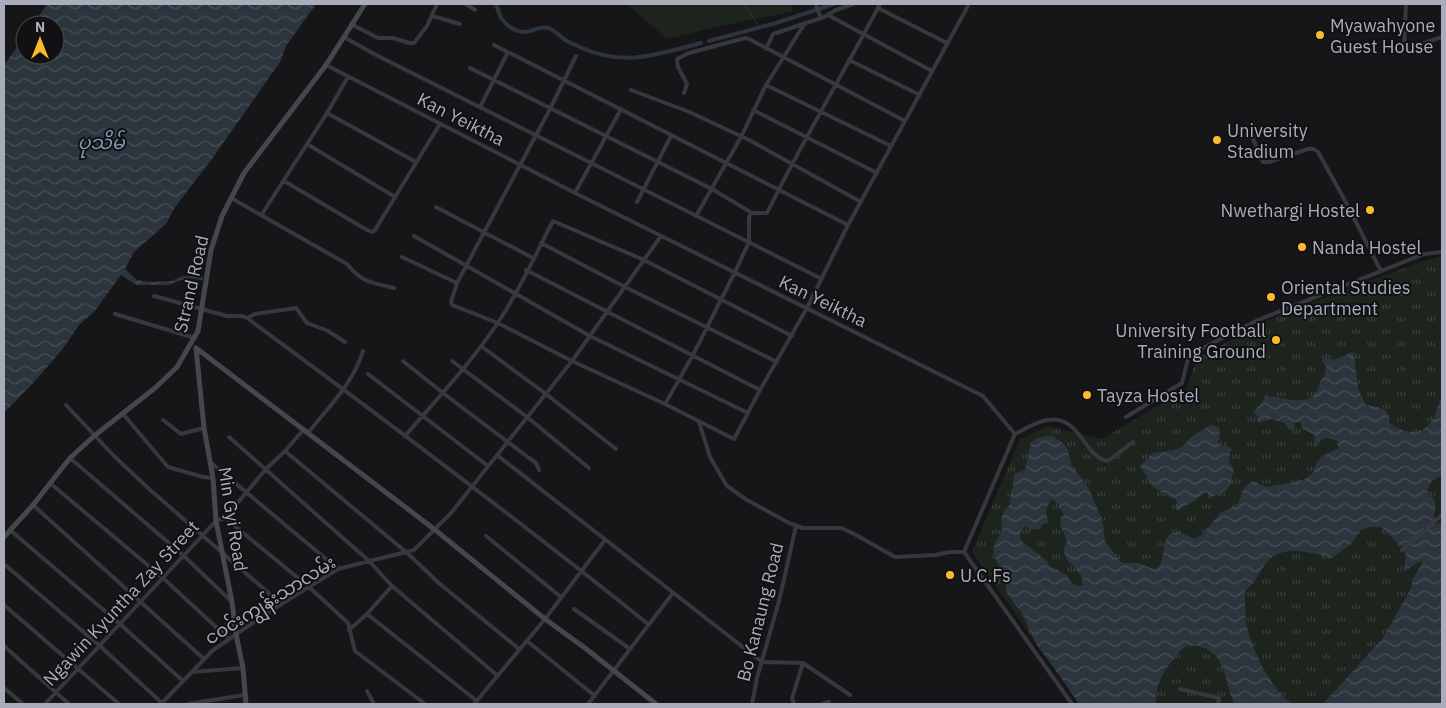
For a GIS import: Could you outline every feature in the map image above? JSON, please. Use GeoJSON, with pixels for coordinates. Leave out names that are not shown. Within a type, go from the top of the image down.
{"type":"FeatureCollection","features":[{"type":"Feature","properties":{"kind":"main road","name":"Strand Road"},"geometry":{"type":"LineString","coordinates":[[4,537],[70,458],[94,436],[155,388],[177,367],[195,338],[211,250],[222,216],[231,198],[244,173],[326,65],[365,4]]}},
{"type":"Feature","properties":{"kind":"main road","name":"Min Gyi Road"},"geometry":{"type":"LineString","coordinates":[[195,338],[204,428],[213,478],[216,521],[224,554],[243,668],[246,704]]}},
{"type":"Feature","properties":{"kind":"main road"},"geometry":{"type":"LineString","coordinates":[[196,348],[434,529],[545,619],[656,704]]}},
{"type":"Feature","properties":{"kind":"street"},"geometry":{"type":"LineString","coordinates":[[351,24],[378,38],[393,38],[414,43],[432,16],[437,4]]}},
{"type":"Feature","properties":{"kind":"street"},"geometry":{"type":"LineString","coordinates":[[466,4],[475,10]]}},
{"type":"Feature","properties":{"kind":"street"},"geometry":{"type":"LineString","coordinates":[[766,49],[773,34],[820,16],[828,15],[853,4]]}},
{"type":"Feature","properties":{"kind":"street"},"geometry":{"type":"LineString","coordinates":[[576,56],[550,109],[457,283],[451,299],[452,304],[498,323],[734,439],[792,336],[848,225],[969,4]]}},
{"type":"Feature","properties":{"kind":"street"},"geometry":{"type":"LineString","coordinates":[[1406,4],[1402,51],[1442,37]]}},
{"type":"Feature","properties":{"kind":"street"},"geometry":{"type":"LineString","coordinates":[[816,6],[820,16]]}},
{"type":"Feature","properties":{"kind":"street"},"geometry":{"type":"LineString","coordinates":[[470,68],[606,138],[712,189],[752,213],[766,213],[791,164],[879,6],[948,43]]}},
{"type":"Feature","properties":{"kind":"street"},"geometry":{"type":"LineString","coordinates":[[828,15],[932,71]]}},
{"type":"Feature","properties":{"kind":"street"},"geometry":{"type":"LineString","coordinates":[[432,16],[460,24]]}},
{"type":"Feature","properties":{"kind":"street"},"geometry":{"type":"LineString","coordinates":[[696,216],[741,136],[766,85],[805,23]]}},
{"type":"Feature","properties":{"kind":"street"},"geometry":{"type":"LineString","coordinates":[[344,37],[376,56],[822,279]]}},
{"type":"Feature","properties":{"kind":"street"},"geometry":{"type":"LineString","coordinates":[[684,93],[687,84],[676,63],[680,57],[745,38],[905,121]]}},
{"type":"Feature","properties":{"kind":"street"},"geometry":{"type":"LineString","coordinates":[[494,45],[848,225]]}},
{"type":"Feature","properties":{"kind":"street"},"geometry":{"type":"LineString","coordinates":[[480,107],[508,52]]}},
{"type":"Feature","properties":{"kind":"street"},"geometry":{"type":"LineString","coordinates":[[850,60],[920,95]]}},
{"type":"Feature","properties":{"kind":"street","name":"Kan Yeiktha"},"geometry":{"type":"LineString","coordinates":[[326,65],[661,236],[983,396],[1015,434]]}},
{"type":"Feature","properties":{"kind":"street"},"geometry":{"type":"LineString","coordinates":[[262,214],[348,77]]}},
{"type":"Feature","properties":{"kind":"street"},"geometry":{"type":"LineString","coordinates":[[766,85],[891,146]]}},
{"type":"Feature","properties":{"kind":"street"},"geometry":{"type":"LineString","coordinates":[[631,90],[687,111],[741,136],[861,202]]}},
{"type":"Feature","properties":{"kind":"street"},"geometry":{"type":"LineString","coordinates":[[576,193],[621,109]]}},
{"type":"Feature","properties":{"kind":"street"},"geometry":{"type":"LineString","coordinates":[[753,110],[877,173]]}},
{"type":"Feature","properties":{"kind":"street"},"geometry":{"type":"LineString","coordinates":[[327,113],[416,162]]}},
{"type":"Feature","properties":{"kind":"street"},"geometry":{"type":"LineString","coordinates":[[284,181],[372,232],[440,124]]}},
{"type":"Feature","properties":{"kind":"street"},"geometry":{"type":"LineString","coordinates":[[637,202],[671,136]]}},
{"type":"Feature","properties":{"kind":"street"},"geometry":{"type":"LineString","coordinates":[[1253,139],[1263,162],[1269,162],[1308,148],[1318,152],[1343,196],[1381,271]]}},
{"type":"Feature","properties":{"kind":"street"},"geometry":{"type":"LineString","coordinates":[[307,144],[395,197]]}},
{"type":"Feature","properties":{"kind":"street"},"geometry":{"type":"LineString","coordinates":[[231,198],[347,264],[360,278],[368,282],[394,288]]}},
{"type":"Feature","properties":{"kind":"street"},"geometry":{"type":"LineString","coordinates":[[436,207],[533,258]]}},
{"type":"Feature","properties":{"kind":"street"},"geometry":{"type":"LineString","coordinates":[[666,404],[722,300],[749,242],[749,223],[752,213]]}},
{"type":"Feature","properties":{"kind":"street"},"geometry":{"type":"LineString","coordinates":[[405,436],[464,369],[498,323],[516,293],[526,270],[553,221],[644,260],[792,336]]}},
{"type":"Feature","properties":{"kind":"street"},"geometry":{"type":"LineString","coordinates":[[414,236],[590,336],[748,413]]}},
{"type":"Feature","properties":{"kind":"street","name":"ငဝင်းကျွန်းသာလမ်း"},"geometry":{"type":"LineString","coordinates":[[161,704],[212,651],[281,604],[338,569],[414,550],[451,513],[572,361],[661,236]]}},
{"type":"Feature","properties":{"kind":"street"},"geometry":{"type":"LineString","coordinates":[[541,243],[777,362]]}},
{"type":"Feature","properties":{"kind":"street"},"geometry":{"type":"LineString","coordinates":[[1126,417],[1182,383],[1190,356],[1258,320],[1424,254],[1442,252]]}},
{"type":"Feature","properties":{"kind":"street"},"geometry":{"type":"LineString","coordinates":[[402,257],[457,283]]}},
{"type":"Feature","properties":{"kind":"street"},"geometry":{"type":"LineString","coordinates":[[526,270],[760,390]]}},
{"type":"Feature","properties":{"kind":"street"},"geometry":{"type":"LineString","coordinates":[[154,296],[201,310],[247,318],[345,390],[582,571],[648,624]]}},
{"type":"Feature","properties":{"kind":"street"},"geometry":{"type":"LineString","coordinates":[[247,318],[255,314],[296,308],[307,323],[328,331],[345,342]]}},
{"type":"Feature","properties":{"kind":"street"},"geometry":{"type":"LineString","coordinates":[[115,314],[195,338]]}},
{"type":"Feature","properties":{"kind":"street"},"geometry":{"type":"LineString","coordinates":[[481,346],[616,449]]}},
{"type":"Feature","properties":{"kind":"street"},"geometry":{"type":"LineString","coordinates":[[216,521],[225,518],[266,469],[345,390],[359,366],[363,351]]}},
{"type":"Feature","properties":{"kind":"street"},"geometry":{"type":"LineString","coordinates":[[403,360],[442,393],[536,463],[540,470]]}},
{"type":"Feature","properties":{"kind":"street"},"geometry":{"type":"LineString","coordinates":[[452,361],[527,417],[589,468]]}},
{"type":"Feature","properties":{"kind":"street"},"geometry":{"type":"LineString","coordinates":[[368,374],[488,466]]}},
{"type":"Feature","properties":{"kind":"street"},"geometry":{"type":"LineString","coordinates":[[66,405],[94,436],[148,488],[281,604]]}},
{"type":"Feature","properties":{"kind":"street"},"geometry":{"type":"LineString","coordinates":[[123,414],[168,467],[213,478]]}},
{"type":"Feature","properties":{"kind":"street"},"geometry":{"type":"LineString","coordinates":[[163,420],[181,434],[204,428]]}},
{"type":"Feature","properties":{"kind":"street"},"geometry":{"type":"LineString","coordinates":[[964,552],[1015,434],[1048,420],[1064,422],[1076,431],[1098,458],[1108,461],[1133,442]]}},
{"type":"Feature","properties":{"kind":"street"},"geometry":{"type":"LineString","coordinates":[[699,422],[710,457],[727,486],[747,500],[796,526],[842,528],[856,534],[894,557],[964,552]]}},
{"type":"Feature","properties":{"kind":"street"},"geometry":{"type":"LineString","coordinates":[[229,437],[369,561],[392,586],[498,676]]}},
{"type":"Feature","properties":{"kind":"street"},"geometry":{"type":"LineString","coordinates":[[285,451],[519,649]]}},
{"type":"Feature","properties":{"kind":"street"},"geometry":{"type":"LineString","coordinates":[[497,455],[762,662],[803,663],[850,695]]}},
{"type":"Feature","properties":{"kind":"street"},"geometry":{"type":"LineString","coordinates":[[70,458],[184,556],[232,602]]}},
{"type":"Feature","properties":{"kind":"street"},"geometry":{"type":"LineString","coordinates":[[210,462],[338,569]]}},
{"type":"Feature","properties":{"kind":"street"},"geometry":{"type":"LineString","coordinates":[[50,483],[163,578],[229,639]]}},
{"type":"Feature","properties":{"kind":"street"},"geometry":{"type":"LineString","coordinates":[[32,505],[204,659]]}},
{"type":"Feature","properties":{"kind":"street"},"geometry":{"type":"LineString","coordinates":[[1402,550],[1442,515]]}},
{"type":"Feature","properties":{"kind":"street"},"geometry":{"type":"LineString","coordinates":[[225,518],[309,587],[348,623],[355,651],[425,704]]}},
{"type":"Feature","properties":{"kind":"street","name":"Ngawin Kyuntha Zay Street"},"geometry":{"type":"LineString","coordinates":[[45,704],[216,521]]}},
{"type":"Feature","properties":{"kind":"street","name":"Bo Kanaung Road"},"geometry":{"type":"LineString","coordinates":[[752,704],[796,526]]}},
{"type":"Feature","properties":{"kind":"street"},"geometry":{"type":"LineString","coordinates":[[10,530],[120,624],[183,681]]}},
{"type":"Feature","properties":{"kind":"street"},"geometry":{"type":"LineString","coordinates":[[486,536],[561,597]]}},
{"type":"Feature","properties":{"kind":"street"},"geometry":{"type":"LineString","coordinates":[[367,614],[475,702],[545,619],[605,540]]}},
{"type":"Feature","properties":{"kind":"street"},"geometry":{"type":"LineString","coordinates":[[964,552],[1072,704]]}},
{"type":"Feature","properties":{"kind":"street"},"geometry":{"type":"LineString","coordinates":[[4,564],[100,646],[161,704]]}},
{"type":"Feature","properties":{"kind":"street"},"geometry":{"type":"LineString","coordinates":[[349,630],[367,614],[392,586]]}},
{"type":"Feature","properties":{"kind":"street"},"geometry":{"type":"LineString","coordinates":[[588,704],[673,593]]}},
{"type":"Feature","properties":{"kind":"street"},"geometry":{"type":"LineString","coordinates":[[4,605],[118,704]]}},
{"type":"Feature","properties":{"kind":"street"},"geometry":{"type":"LineString","coordinates":[[574,609],[630,649]]}},
{"type":"Feature","properties":{"kind":"street"},"geometry":{"type":"LineString","coordinates":[[527,641],[595,696]]}},
{"type":"Feature","properties":{"kind":"street"},"geometry":{"type":"LineString","coordinates":[[4,646],[69,704]]}},
{"type":"Feature","properties":{"kind":"street"},"geometry":{"type":"LineString","coordinates":[[794,704],[792,698],[803,663]]}},
{"type":"Feature","properties":{"kind":"street"},"geometry":{"type":"LineString","coordinates":[[192,672],[243,668]]}},
{"type":"Feature","properties":{"kind":"street"},"geometry":{"type":"LineString","coordinates":[[4,688],[23,704]]}},
{"type":"Feature","properties":{"kind":"street"},"geometry":{"type":"LineString","coordinates":[[1180,689],[1219,698],[1218,704]]}},
{"type":"Feature","properties":{"kind":"street"},"geometry":{"type":"LineString","coordinates":[[367,691],[374,704]]}},
{"type":"Feature","properties":{"kind":"street"},"geometry":{"type":"LineString","coordinates":[[188,704],[244,695]]}},
{"type":"Feature","properties":{"kind":"street"},"geometry":{"type":"LineString","coordinates":[[822,704],[829,702]]}},
{"type":"Feature","properties":{"kind":"green space"},"geometry":{"type":"Polygon","coordinates":[[[627,4],[792,4],[792,12],[720,26],[667,39],[627,4]]]}},
{"type":"Feature","properties":{"kind":"green space"},"geometry":{"type":"Polygon","coordinates":[[[1442,256],[1442,704],[1079,704],[972,552],[1020,439],[1047,426],[1102,439],[1186,389],[1197,358],[1283,313],[1442,256]]]}},
{"type":"Feature","properties":{"kind":"water","name":"ပုသိမ်"},"geometry":{"type":"Polygon","coordinates":[[[47,4],[316,4],[286,46],[280,62],[212,159],[175,207],[166,224],[134,252],[125,269],[137,280],[150,282],[171,281],[183,276],[203,276],[202,280],[187,278],[168,285],[137,285],[121,275],[94,312],[79,325],[62,350],[4,413],[4,65],[15,50],[15,65],[65,65],[65,15],[40,15],[47,4]]]}},
{"type":"Feature","properties":{"kind":"water"},"geometry":{"type":"Polygon","coordinates":[[[1352,352],[1354,354],[1358,388],[1365,404],[1378,407],[1388,413],[1389,423],[1403,430],[1412,432],[1425,428],[1434,417],[1442,394],[1442,475],[1432,481],[1427,490],[1435,502],[1434,519],[1437,524],[1442,522],[1442,704],[1323,704],[1383,638],[1423,562],[1420,561],[1404,572],[1406,555],[1401,546],[1381,527],[1370,527],[1360,530],[1351,544],[1332,558],[1297,551],[1280,553],[1266,563],[1245,591],[1246,623],[1252,644],[1270,679],[1284,698],[1292,704],[1235,704],[1222,665],[1218,659],[1208,650],[1192,645],[1182,649],[1165,672],[1157,690],[1156,704],[1079,704],[1036,644],[1022,613],[1006,590],[1005,580],[994,555],[993,548],[1002,530],[1002,516],[1010,504],[1014,474],[1025,470],[1031,443],[1036,438],[1052,436],[1063,443],[1067,448],[1072,466],[1088,487],[1099,512],[1105,541],[1122,563],[1138,563],[1154,569],[1161,563],[1166,540],[1170,534],[1180,532],[1194,539],[1202,535],[1220,513],[1238,504],[1243,490],[1250,483],[1254,481],[1266,487],[1304,480],[1314,472],[1317,462],[1321,457],[1339,448],[1338,441],[1328,438],[1322,439],[1315,446],[1313,444],[1315,437],[1301,428],[1300,422],[1296,422],[1295,428],[1291,430],[1284,423],[1271,419],[1258,423],[1257,416],[1253,412],[1262,403],[1266,393],[1268,396],[1292,400],[1310,398],[1317,392],[1320,381],[1324,377],[1326,367],[1322,361],[1325,358],[1335,360],[1352,352]],[[1051,499],[1046,510],[1048,523],[1043,524],[1040,529],[1030,530],[1026,526],[1021,530],[1020,540],[1046,560],[1050,566],[1067,575],[1072,584],[1084,585],[1080,574],[1065,554],[1064,548],[1067,541],[1060,524],[1061,517],[1064,515],[1056,502],[1051,499]]]}},
{"type":"Feature","properties":{"kind":"water"},"geometry":{"type":"Polygon","coordinates":[[[1211,425],[1219,427],[1220,438],[1218,442],[1222,447],[1226,445],[1232,449],[1229,462],[1234,469],[1231,484],[1224,491],[1208,499],[1208,493],[1206,492],[1177,511],[1177,501],[1153,487],[1140,466],[1153,453],[1182,447],[1190,438],[1211,425]]]}},
{"type":"Feature","properties":{"kind":"waterway"},"geometry":{"type":"LineString","coordinates":[[495,4],[501,18],[514,29],[526,32],[549,28],[573,44],[598,54],[613,57],[641,57],[701,43]]}},
{"type":"Feature","properties":{"kind":"waterway"},"geometry":{"type":"LineString","coordinates":[[744,4],[759,28]]}},
{"type":"Feature","properties":{"kind":"waterway"},"geometry":{"type":"LineString","coordinates":[[709,41],[776,23],[834,4]]}},
{"type":"Feature","properties":{"kind":"place","name":"Myawahyone Guest House"},"geometry":{"type":"Point","coordinates":[1320,35]}},
{"type":"Feature","properties":{"kind":"place","name":"University Stadium"},"geometry":{"type":"Point","coordinates":[1217,140]}},
{"type":"Feature","properties":{"kind":"place","name":"Nwethargi Hostel"},"geometry":{"type":"Point","coordinates":[1370,210]}},
{"type":"Feature","properties":{"kind":"place","name":"Nanda Hostel"},"geometry":{"type":"Point","coordinates":[1302,247]}},
{"type":"Feature","properties":{"kind":"place","name":"Oriental Studies Department"},"geometry":{"type":"Point","coordinates":[1271,297]}},
{"type":"Feature","properties":{"kind":"place","name":"University Football Training Ground"},"geometry":{"type":"Point","coordinates":[1276,340]}},
{"type":"Feature","properties":{"kind":"place","name":"Tayza Hostel"},"geometry":{"type":"Point","coordinates":[1087,395]}},
{"type":"Feature","properties":{"kind":"place","name":"U.C.Fs"},"geometry":{"type":"Point","coordinates":[950,575]}}]}
